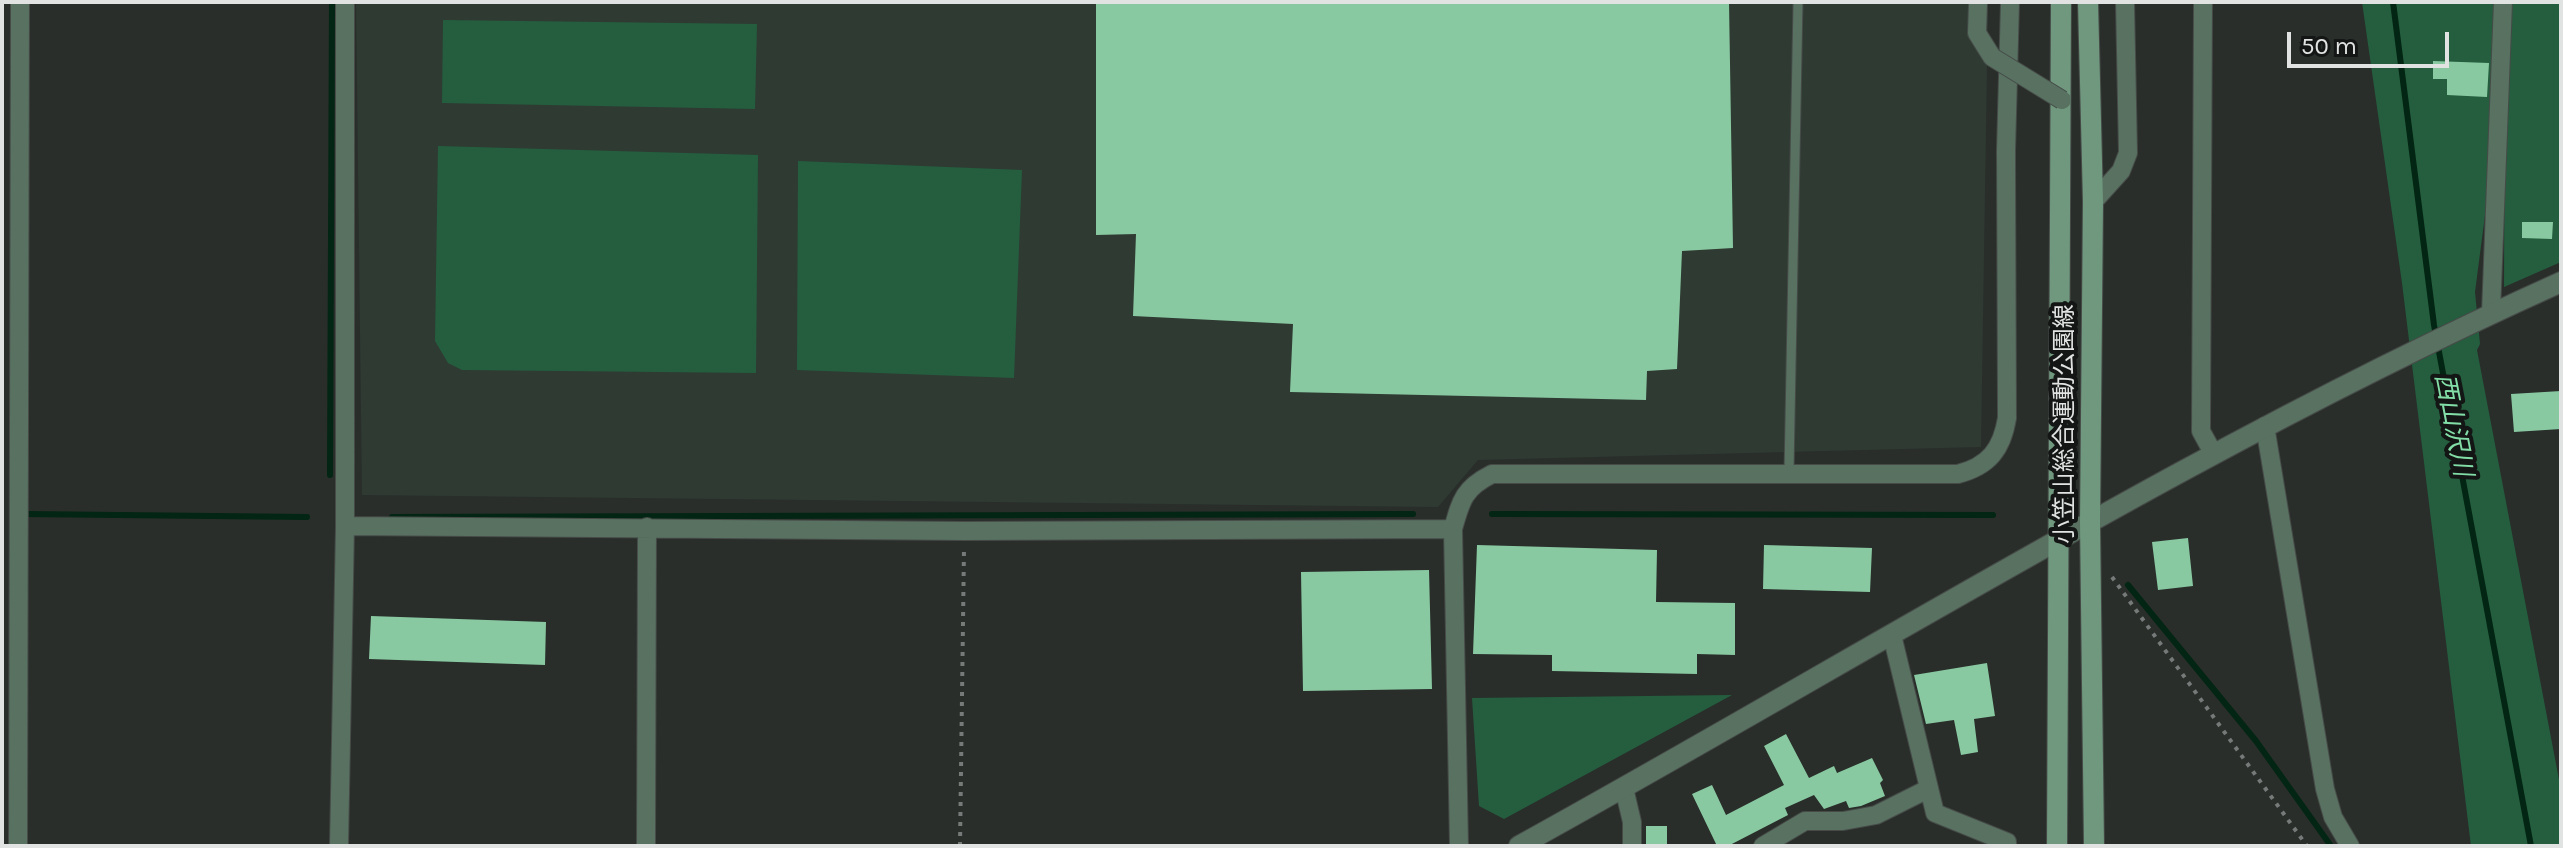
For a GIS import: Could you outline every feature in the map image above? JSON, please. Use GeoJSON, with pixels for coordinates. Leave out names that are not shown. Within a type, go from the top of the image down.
{"type":"FeatureCollection","features":[{"type":"Feature","properties":{"kind":"main road","name":"小笠山総合運動公園線"},"geometry":{"type":"LineString","coordinates":[[2057,846],[2061,539],[2061,2]]}},
{"type":"Feature","properties":{"kind":"main road","name":"小笠山総合運動公園線"},"geometry":{"type":"LineString","coordinates":[[2088,11],[2093,202],[2090,522],[2094,846]]}},
{"type":"Feature","properties":{"kind":"street"},"geometry":{"type":"LineString","coordinates":[[18,846],[10,566],[10,197],[20,2]]}},
{"type":"Feature","properties":{"kind":"street"},"geometry":{"type":"LineString","coordinates":[[339,846],[345,526],[345,2]]}},
{"type":"Feature","properties":{"kind":"street"},"geometry":{"type":"LineString","coordinates":[[1978,2],[1977,33],[1992,57],[2062,100]]}},
{"type":"Feature","properties":{"kind":"street"},"geometry":{"type":"LineString","coordinates":[[1459,846],[1453,529],[1461,502],[1472,484],[1492,474],[1789,471],[1958,474],[1976,469],[1994,455],[2004,438],[2007,418],[2006,151],[2010,2]]}},
{"type":"Feature","properties":{"kind":"street"},"geometry":{"type":"LineString","coordinates":[[2093,202],[2121,171],[2128,153],[2125,2]]}},
{"type":"Feature","properties":{"kind":"street"},"geometry":{"type":"LineString","coordinates":[[2203,2],[2201,431],[2213,453]]}},
{"type":"Feature","properties":{"kind":"street"},"geometry":{"type":"LineString","coordinates":[[2491,313],[2503,2]]}},
{"type":"Feature","properties":{"kind":"street"},"geometry":{"type":"LineString","coordinates":[[1519,846],[2213,453],[2456,329],[2561,282]]}},
{"type":"Feature","properties":{"kind":"street"},"geometry":{"type":"LineString","coordinates":[[2265,426],[2325,789],[2333,817],[2350,846]]}},
{"type":"Feature","properties":{"kind":"street"},"geometry":{"type":"LineString","coordinates":[[345,526],[965,531],[1453,529]]}},
{"type":"Feature","properties":{"kind":"street"},"geometry":{"type":"LineString","coordinates":[[646,846],[647,527]]}},
{"type":"Feature","properties":{"kind":"street"},"geometry":{"type":"LineString","coordinates":[[1892,635],[1926,790],[1935,813],[2007,842],[2007,846]]}},
{"type":"Feature","properties":{"kind":"street"},"geometry":{"type":"LineString","coordinates":[[1624,788],[1632,822],[1632,846]]}},
{"type":"Feature","properties":{"kind":"street"},"geometry":{"type":"LineString","coordinates":[[1763,846],[1805,821],[1843,821],[1876,815],[1926,790]]}},
{"type":"Feature","properties":{"kind":"lane"},"geometry":{"type":"LineString","coordinates":[[1789,471],[1798,2]]}},
{"type":"Feature","properties":{"kind":"path"},"geometry":{"type":"LineString","coordinates":[[960,846],[965,531]]}},
{"type":"Feature","properties":{"kind":"path"},"geometry":{"type":"LineString","coordinates":[[2112,577],[2307,846]]}},
{"type":"Feature","properties":{"kind":"shaded area"},"geometry":{"type":"Polygon","coordinates":[[[356,2],[1988,2],[1981,447],[1478,460],[1438,507],[362,495],[356,2]]]}},
{"type":"Feature","properties":{"kind":"green space"},"geometry":{"type":"Polygon","coordinates":[[[2362,2],[2502,2],[2501,92],[2475,292],[2480,344],[2477,350],[2561,790],[2561,846],[2471,846],[2402,283],[2362,2]]]}},
{"type":"Feature","properties":{"kind":"green space"},"geometry":{"type":"Polygon","coordinates":[[[2505,2],[2561,2],[2561,262],[2504,287],[2505,2]]]}},
{"type":"Feature","properties":{"kind":"green space"},"geometry":{"type":"Polygon","coordinates":[[[443,20],[757,24],[755,109],[442,103],[443,20]]]}},
{"type":"Feature","properties":{"kind":"green space"},"geometry":{"type":"Polygon","coordinates":[[[438,146],[758,155],[756,373],[462,370],[448,363],[435,341],[438,146]]]}},
{"type":"Feature","properties":{"kind":"green space"},"geometry":{"type":"Polygon","coordinates":[[[798,161],[1022,170],[1014,378],[797,370],[798,161]]]}},
{"type":"Feature","properties":{"kind":"green space"},"geometry":{"type":"Polygon","coordinates":[[[1732,695],[1504,819],[1479,806],[1472,698],[1732,695]]]}},
{"type":"Feature","properties":{"kind":"building"},"geometry":{"type":"Polygon","coordinates":[[[1096,2],[1729,2],[1733,248],[1682,251],[1677,369],[1647,371],[1646,400],[1290,392],[1293,324],[1133,316],[1136,234],[1096,235],[1096,2]]]}},
{"type":"Feature","properties":{"kind":"building"},"geometry":{"type":"Polygon","coordinates":[[[2433,61],[2489,63],[2487,97],[2447,95],[2447,79],[2433,79],[2433,61]]]}},
{"type":"Feature","properties":{"kind":"building"},"geometry":{"type":"Polygon","coordinates":[[[2522,222],[2553,222],[2552,239],[2522,238],[2522,222]]]}},
{"type":"Feature","properties":{"kind":"building"},"geometry":{"type":"Polygon","coordinates":[[[2561,391],[2561,429],[2514,432],[2511,394],[2561,391]]]}},
{"type":"Feature","properties":{"kind":"building"},"geometry":{"type":"Polygon","coordinates":[[[2188,538],[2193,586],[2158,590],[2152,542],[2188,538]]]}},
{"type":"Feature","properties":{"kind":"building"},"geometry":{"type":"Polygon","coordinates":[[[1477,545],[1657,550],[1656,602],[1735,603],[1735,655],[1697,654],[1697,674],[1552,671],[1552,655],[1473,654],[1477,545]]]}},
{"type":"Feature","properties":{"kind":"building"},"geometry":{"type":"Polygon","coordinates":[[[1764,545],[1872,548],[1870,592],[1763,589],[1764,545]]]}},
{"type":"Feature","properties":{"kind":"building"},"geometry":{"type":"Polygon","coordinates":[[[1429,570],[1432,689],[1303,691],[1301,572],[1429,570]]]}},
{"type":"Feature","properties":{"kind":"building"},"geometry":{"type":"Polygon","coordinates":[[[371,616],[546,622],[545,665],[369,659],[371,616]]]}},
{"type":"Feature","properties":{"kind":"building"},"geometry":{"type":"Polygon","coordinates":[[[1987,663],[1995,716],[1974,719],[1978,752],[1961,755],[1954,720],[1926,724],[1914,675],[1987,663]]]}},
{"type":"Feature","properties":{"kind":"building"},"geometry":{"type":"Polygon","coordinates":[[[1786,734],[1809,778],[1834,766],[1837,773],[1872,758],[1883,780],[1880,783],[1885,796],[1861,806],[1849,808],[1846,801],[1824,809],[1814,795],[1785,808],[1788,815],[1728,846],[1717,846],[1692,794],[1712,785],[1726,815],[1784,785],[1764,746],[1786,734]]]}},
{"type":"Feature","properties":{"kind":"building"},"geometry":{"type":"Polygon","coordinates":[[[1646,826],[1667,826],[1667,846],[1646,846],[1646,826]]]}},
{"type":"Feature","properties":{"kind":"waterway"},"geometry":{"type":"LineString","coordinates":[[330,475],[332,2]]}},
{"type":"Feature","properties":{"kind":"waterway","name":"西山沢川"},"geometry":{"type":"LineString","coordinates":[[2393,2],[2434,325],[2531,846]]}},
{"type":"Feature","properties":{"kind":"waterway"},"geometry":{"type":"LineString","coordinates":[[24,514],[307,517]]}},
{"type":"Feature","properties":{"kind":"waterway"},"geometry":{"type":"LineString","coordinates":[[392,517],[1413,514]]}},
{"type":"Feature","properties":{"kind":"waterway"},"geometry":{"type":"LineString","coordinates":[[1492,514],[1993,515]]}},
{"type":"Feature","properties":{"kind":"waterway"},"geometry":{"type":"LineString","coordinates":[[2128,585],[2256,741],[2331,846]]}}]}
